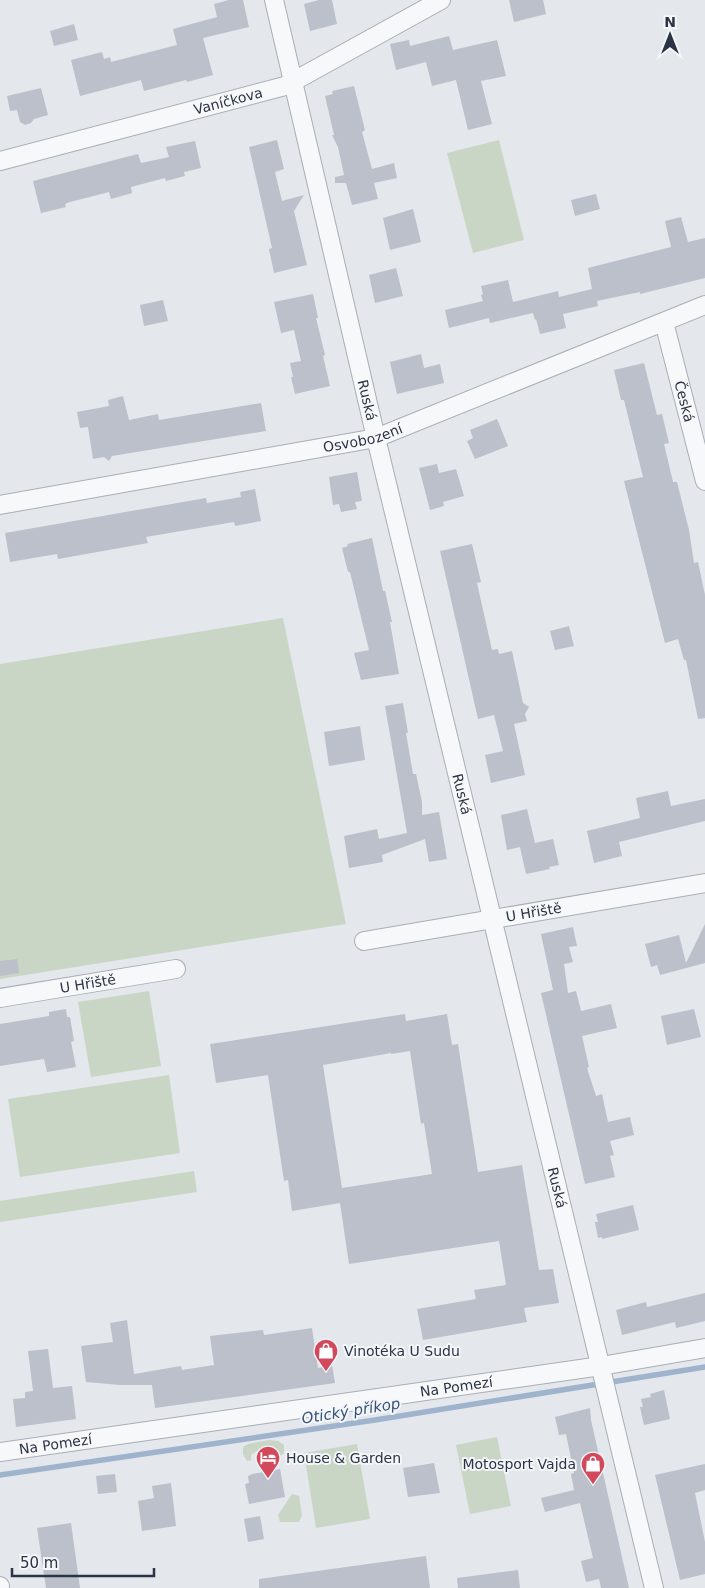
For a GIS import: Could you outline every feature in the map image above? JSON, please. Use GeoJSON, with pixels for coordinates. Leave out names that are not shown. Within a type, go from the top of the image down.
{"type":"FeatureCollection","features":[{"type":"Feature","properties":{"kind":"street","name":"Ruská"},"geometry":{"type":"LineString","coordinates":[[274,0],[376,438],[494,919],[654,1588]]}},
{"type":"Feature","properties":{"kind":"street","name":"Vaníčkova"},"geometry":{"type":"LineString","coordinates":[[0,161],[268,91],[293,82],[441,0]]}},
{"type":"Feature","properties":{"kind":"street","name":"Osvobození"},"geometry":{"type":"LineString","coordinates":[[0,505],[376,438],[705,305]]}},
{"type":"Feature","properties":{"kind":"street","name":"Česká"},"geometry":{"type":"LineString","coordinates":[[664,322],[705,481]]}},
{"type":"Feature","properties":{"kind":"street","name":"U Hřiště"},"geometry":{"type":"LineString","coordinates":[[364,941],[705,883]]}},
{"type":"Feature","properties":{"kind":"street","name":"U Hřiště"},"geometry":{"type":"LineString","coordinates":[[0,998],[176,969]]}},
{"type":"Feature","properties":{"kind":"street","name":"Na Pomezí"},"geometry":{"type":"LineString","coordinates":[[0,1452],[602,1371],[705,1348]]}},
{"type":"Feature","properties":{"kind":"green space"},"geometry":{"type":"Polygon","coordinates":[[[499,140],[524,240],[473,253],[447,153],[499,140]]]}},
{"type":"Feature","properties":{"kind":"green space"},"geometry":{"type":"Polygon","coordinates":[[[283,618],[346,924],[0,979],[0,664],[283,618]]]}},
{"type":"Feature","properties":{"kind":"green space"},"geometry":{"type":"Polygon","coordinates":[[[149,991],[161,1066],[91,1077],[78,1002],[149,991]]]}},
{"type":"Feature","properties":{"kind":"green space"},"geometry":{"type":"Polygon","coordinates":[[[169,1075],[180,1153],[20,1177],[8,1099],[169,1075]]]}},
{"type":"Feature","properties":{"kind":"green space"},"geometry":{"type":"Polygon","coordinates":[[[194,1171],[197,1192],[0,1222],[0,1201],[194,1171]]]}},
{"type":"Feature","properties":{"kind":"green space"},"geometry":{"type":"Polygon","coordinates":[[[497,1437],[511,1506],[470,1514],[456,1445],[497,1437]]]}},
{"type":"Feature","properties":{"kind":"green space"},"geometry":{"type":"Polygon","coordinates":[[[269,1440],[278,1441],[284,1445],[284,1453],[280,1456],[262,1450],[255,1452],[251,1455],[251,1460],[247,1461],[243,1454],[243,1447],[248,1444],[269,1440]]]}},
{"type":"Feature","properties":{"kind":"green space"},"geometry":{"type":"Polygon","coordinates":[[[357,1444],[370,1519],[316,1528],[304,1453],[357,1444]]]}},
{"type":"Feature","properties":{"kind":"green space"},"geometry":{"type":"Polygon","coordinates":[[[292,1494],[299,1496],[302,1515],[299,1522],[280,1522],[278,1515],[292,1494]]]}},
{"type":"Feature","properties":{"kind":"building"},"geometry":{"type":"Polygon","coordinates":[[[229,0],[243,0],[249,27],[203,38],[213,75],[144,91],[141,80],[80,96],[71,60],[102,52],[104,59],[110,57],[111,62],[177,45],[173,29],[217,17],[214,4],[229,0]]]}},
{"type":"Feature","properties":{"kind":"building"},"geometry":{"type":"Polygon","coordinates":[[[319,0],[332,0],[337,24],[310,31],[304,4],[319,0]]]}},
{"type":"Feature","properties":{"kind":"building"},"geometry":{"type":"Polygon","coordinates":[[[509,0],[543,0],[546,14],[514,22],[509,0]]]}},
{"type":"Feature","properties":{"kind":"building"},"geometry":{"type":"Polygon","coordinates":[[[74,24],[78,40],[54,46],[50,31],[74,24]]]}},
{"type":"Feature","properties":{"kind":"building"},"geometry":{"type":"Polygon","coordinates":[[[449,36],[453,50],[497,40],[506,76],[481,81],[492,124],[468,130],[456,80],[432,86],[426,62],[396,70],[390,44],[409,40],[410,46],[449,36]]]}},
{"type":"Feature","properties":{"kind":"building"},"geometry":{"type":"Polygon","coordinates":[[[354,86],[365,130],[362,132],[372,169],[394,163],[397,178],[374,183],[378,199],[352,205],[346,183],[335,183],[335,177],[344,175],[338,147],[332,135],[334,135],[325,96],[333,94],[332,91],[354,86]]]}},
{"type":"Feature","properties":{"kind":"building"},"geometry":{"type":"Polygon","coordinates":[[[41,88],[48,115],[34,119],[31,123],[25,125],[20,122],[17,110],[10,111],[7,96],[41,88]]]}},
{"type":"Feature","properties":{"kind":"building"},"geometry":{"type":"Polygon","coordinates":[[[277,140],[284,169],[275,172],[282,201],[304,195],[294,211],[307,265],[274,273],[269,249],[272,248],[249,147],[277,140]]]}},
{"type":"Feature","properties":{"kind":"building"},"geometry":{"type":"Polygon","coordinates":[[[195,141],[201,168],[184,172],[185,176],[166,181],[165,178],[131,187],[132,193],[111,199],[109,192],[70,202],[65,204],[66,207],[41,213],[33,181],[138,154],[141,163],[169,157],[166,147],[195,141]]]}},
{"type":"Feature","properties":{"kind":"building"},"geometry":{"type":"Polygon","coordinates":[[[596,194],[600,209],[575,216],[571,200],[596,194]]]}},
{"type":"Feature","properties":{"kind":"building"},"geometry":{"type":"Polygon","coordinates":[[[413,209],[421,242],[390,250],[383,218],[413,209]]]}},
{"type":"Feature","properties":{"kind":"building"},"geometry":{"type":"Polygon","coordinates":[[[681,217],[688,242],[705,238],[705,278],[640,294],[640,292],[597,301],[598,306],[563,314],[566,328],[540,334],[533,313],[490,323],[489,318],[449,328],[445,310],[483,301],[481,286],[508,280],[513,302],[558,291],[559,297],[592,289],[588,268],[671,247],[665,221],[681,217]]]}},
{"type":"Feature","properties":{"kind":"building"},"geometry":{"type":"Polygon","coordinates":[[[396,268],[403,296],[375,303],[369,275],[396,268]]]}},
{"type":"Feature","properties":{"kind":"building"},"geometry":{"type":"Polygon","coordinates":[[[313,294],[330,386],[295,394],[290,363],[301,361],[294,330],[281,333],[274,302],[313,294]]]}},
{"type":"Feature","properties":{"kind":"building"},"geometry":{"type":"Polygon","coordinates":[[[163,300],[168,321],[144,326],[140,305],[163,300]]]}},
{"type":"Feature","properties":{"kind":"building"},"geometry":{"type":"Polygon","coordinates":[[[421,354],[424,368],[440,364],[444,383],[397,394],[390,362],[421,354]]]}},
{"type":"Feature","properties":{"kind":"building"},"geometry":{"type":"Polygon","coordinates":[[[644,363],[657,415],[662,414],[669,443],[664,444],[673,482],[677,482],[689,530],[694,563],[698,562],[705,595],[705,718],[698,719],[686,660],[684,660],[678,639],[665,643],[624,481],[643,477],[624,400],[621,400],[614,370],[644,363]]]}},
{"type":"Feature","properties":{"kind":"building"},"geometry":{"type":"Polygon","coordinates":[[[123,396],[129,420],[158,414],[159,420],[261,403],[266,431],[112,456],[109,461],[104,457],[93,459],[88,427],[80,428],[77,412],[109,406],[108,400],[123,396]]]}},
{"type":"Feature","properties":{"kind":"building"},"geometry":{"type":"Polygon","coordinates":[[[497,419],[508,446],[475,459],[467,441],[473,438],[470,430],[497,419]]]}},
{"type":"Feature","properties":{"kind":"building"},"geometry":{"type":"Polygon","coordinates":[[[437,464],[439,473],[456,469],[464,496],[443,502],[444,506],[430,510],[419,468],[437,464]]]}},
{"type":"Feature","properties":{"kind":"building"},"geometry":{"type":"Polygon","coordinates":[[[357,472],[362,501],[355,502],[357,509],[341,512],[339,504],[333,505],[329,477],[357,472]]]}},
{"type":"Feature","properties":{"kind":"building"},"geometry":{"type":"Polygon","coordinates":[[[255,489],[261,521],[235,526],[234,522],[146,537],[148,543],[58,559],[57,554],[10,562],[5,533],[206,498],[207,503],[241,497],[240,492],[255,489]]]}},
{"type":"Feature","properties":{"kind":"building"},"geometry":{"type":"Polygon","coordinates":[[[372,538],[383,591],[385,591],[392,622],[390,622],[399,674],[361,680],[354,653],[369,650],[350,572],[348,572],[342,548],[348,546],[347,544],[372,538]]]}},
{"type":"Feature","properties":{"kind":"building"},"geometry":{"type":"Polygon","coordinates":[[[472,544],[481,582],[477,583],[492,650],[498,649],[499,654],[512,651],[523,703],[529,707],[525,714],[527,721],[514,724],[525,775],[491,783],[485,755],[503,751],[494,715],[478,719],[440,551],[472,544]]]}},
{"type":"Feature","properties":{"kind":"building"},"geometry":{"type":"Polygon","coordinates":[[[569,626],[574,646],[555,650],[550,631],[569,626]]]}},
{"type":"Feature","properties":{"kind":"building"},"geometry":{"type":"Polygon","coordinates":[[[403,703],[413,774],[416,774],[422,802],[422,815],[439,812],[447,859],[429,862],[425,839],[382,855],[383,862],[349,868],[344,836],[377,829],[379,839],[407,833],[385,706],[403,703]]]}},
{"type":"Feature","properties":{"kind":"building"},"geometry":{"type":"Polygon","coordinates":[[[360,726],[365,760],[329,766],[324,732],[360,726]]]}},
{"type":"Feature","properties":{"kind":"building"},"geometry":{"type":"Polygon","coordinates":[[[668,791],[671,806],[705,799],[705,821],[619,842],[622,856],[594,863],[587,831],[640,818],[636,798],[668,791]]]}},
{"type":"Feature","properties":{"kind":"building"},"geometry":{"type":"Polygon","coordinates":[[[527,809],[535,843],[553,839],[559,865],[526,874],[520,847],[507,850],[501,815],[527,809]]]}},
{"type":"Feature","properties":{"kind":"building"},"geometry":{"type":"Polygon","coordinates":[[[705,924],[705,963],[660,975],[657,965],[651,967],[645,944],[679,935],[686,963],[705,924]]]}},
{"type":"Feature","properties":{"kind":"building"},"geometry":{"type":"Polygon","coordinates":[[[573,927],[577,946],[569,947],[573,962],[564,964],[568,993],[576,991],[581,1011],[611,1004],[617,1028],[582,1036],[589,1067],[587,1068],[596,1096],[602,1094],[608,1122],[630,1117],[634,1135],[610,1141],[614,1155],[610,1156],[615,1177],[585,1184],[541,993],[553,990],[541,934],[573,927]]]}},
{"type":"Feature","properties":{"kind":"building"},"geometry":{"type":"Polygon","coordinates":[[[17,959],[19,973],[0,976],[0,961],[17,959]]]}},
{"type":"Feature","properties":{"kind":"building"},"geometry":{"type":"Polygon","coordinates":[[[66,1009],[67,1017],[70,1017],[74,1041],[71,1042],[76,1067],[47,1072],[44,1059],[0,1066],[0,1024],[49,1016],[49,1012],[66,1009]]]}},
{"type":"Feature","properties":{"kind":"building"},"geometry":{"type":"Polygon","coordinates":[[[694,1009],[701,1037],[667,1045],[661,1016],[694,1009]]]}},
{"type":"Feature","properties":{"kind":"building"},"geometry":{"type":"Polygon","coordinates":[[[405,1014],[406,1021],[447,1014],[452,1045],[458,1044],[478,1172],[522,1165],[539,1270],[553,1269],[559,1303],[524,1308],[527,1322],[423,1340],[417,1309],[476,1299],[474,1290],[506,1285],[499,1241],[349,1264],[340,1203],[292,1211],[288,1180],[284,1181],[268,1075],[216,1083],[210,1044],[405,1014]],[[410,1051],[323,1065],[342,1188],[432,1174],[424,1123],[421,1124],[410,1051]]]}},
{"type":"Feature","properties":{"kind":"building"},"geometry":{"type":"Polygon","coordinates":[[[633,1205],[639,1230],[602,1239],[602,1237],[598,1238],[595,1222],[598,1222],[596,1214],[633,1205]]]}},
{"type":"Feature","properties":{"kind":"building"},"geometry":{"type":"Polygon","coordinates":[[[705,1293],[705,1321],[676,1328],[675,1322],[622,1335],[616,1310],[646,1302],[647,1307],[705,1293]]]}},
{"type":"Feature","properties":{"kind":"building"},"geometry":{"type":"Polygon","coordinates":[[[127,1320],[134,1374],[181,1366],[182,1370],[214,1365],[210,1336],[263,1330],[264,1335],[312,1328],[318,1368],[332,1365],[335,1383],[155,1408],[152,1385],[86,1382],[81,1346],[113,1342],[110,1323],[127,1320]]]}},
{"type":"Feature","properties":{"kind":"building"},"geometry":{"type":"Polygon","coordinates":[[[48,1349],[53,1388],[72,1386],[76,1419],[16,1427],[13,1399],[25,1398],[25,1392],[33,1391],[28,1351],[48,1349]]]}},
{"type":"Feature","properties":{"kind":"building"},"geometry":{"type":"Polygon","coordinates":[[[664,1390],[670,1419],[644,1425],[640,1407],[643,1407],[641,1399],[651,1397],[650,1394],[664,1390]]]}},
{"type":"Feature","properties":{"kind":"building"},"geometry":{"type":"Polygon","coordinates":[[[590,1408],[591,1420],[629,1588],[601,1588],[599,1579],[586,1582],[581,1561],[593,1558],[580,1503],[545,1512],[541,1498],[574,1490],[571,1474],[574,1473],[566,1434],[559,1435],[555,1417],[590,1408]]]}},
{"type":"Feature","properties":{"kind":"building"},"geometry":{"type":"Polygon","coordinates":[[[434,1463],[440,1493],[408,1497],[403,1468],[434,1463]]]}},
{"type":"Feature","properties":{"kind":"building"},"geometry":{"type":"Polygon","coordinates":[[[705,1464],[705,1490],[695,1493],[705,1542],[705,1574],[680,1580],[655,1475],[705,1464]]]}},
{"type":"Feature","properties":{"kind":"building"},"geometry":{"type":"Polygon","coordinates":[[[280,1469],[285,1497],[249,1504],[245,1484],[249,1483],[248,1476],[280,1469]]]}},
{"type":"Feature","properties":{"kind":"building"},"geometry":{"type":"Polygon","coordinates":[[[115,1474],[117,1492],[98,1494],[96,1476],[115,1474]]]}},
{"type":"Feature","properties":{"kind":"building"},"geometry":{"type":"Polygon","coordinates":[[[171,1483],[176,1526],[142,1531],[138,1501],[154,1498],[152,1486],[171,1483]]]}},
{"type":"Feature","properties":{"kind":"building"},"geometry":{"type":"Polygon","coordinates":[[[260,1516],[264,1539],[248,1542],[244,1519],[260,1516]]]}},
{"type":"Feature","properties":{"kind":"building"},"geometry":{"type":"Polygon","coordinates":[[[71,1523],[80,1588],[46,1588],[37,1528],[71,1523]]]}},
{"type":"Feature","properties":{"kind":"building"},"geometry":{"type":"Polygon","coordinates":[[[426,1556],[430,1588],[259,1588],[259,1579],[426,1556]]]}},
{"type":"Feature","properties":{"kind":"building"},"geometry":{"type":"Polygon","coordinates":[[[518,1570],[520,1588],[458,1588],[457,1578],[518,1570]]]}},
{"type":"Feature","properties":{"kind":"waterway","name":"Otický příkop"},"geometry":{"type":"LineString","coordinates":[[0,1475],[375,1420],[705,1367]]}},
{"type":"Feature","properties":{"kind":"place","name":"Vinotéka U Sudu"},"geometry":{"type":"Point","coordinates":[326,1372]}},
{"type":"Feature","properties":{"kind":"place","name":"House & Garden"},"geometry":{"type":"Point","coordinates":[268,1479]}},
{"type":"Feature","properties":{"kind":"place","name":"Motosport Vajda"},"geometry":{"type":"Point","coordinates":[593,1485]}}]}
